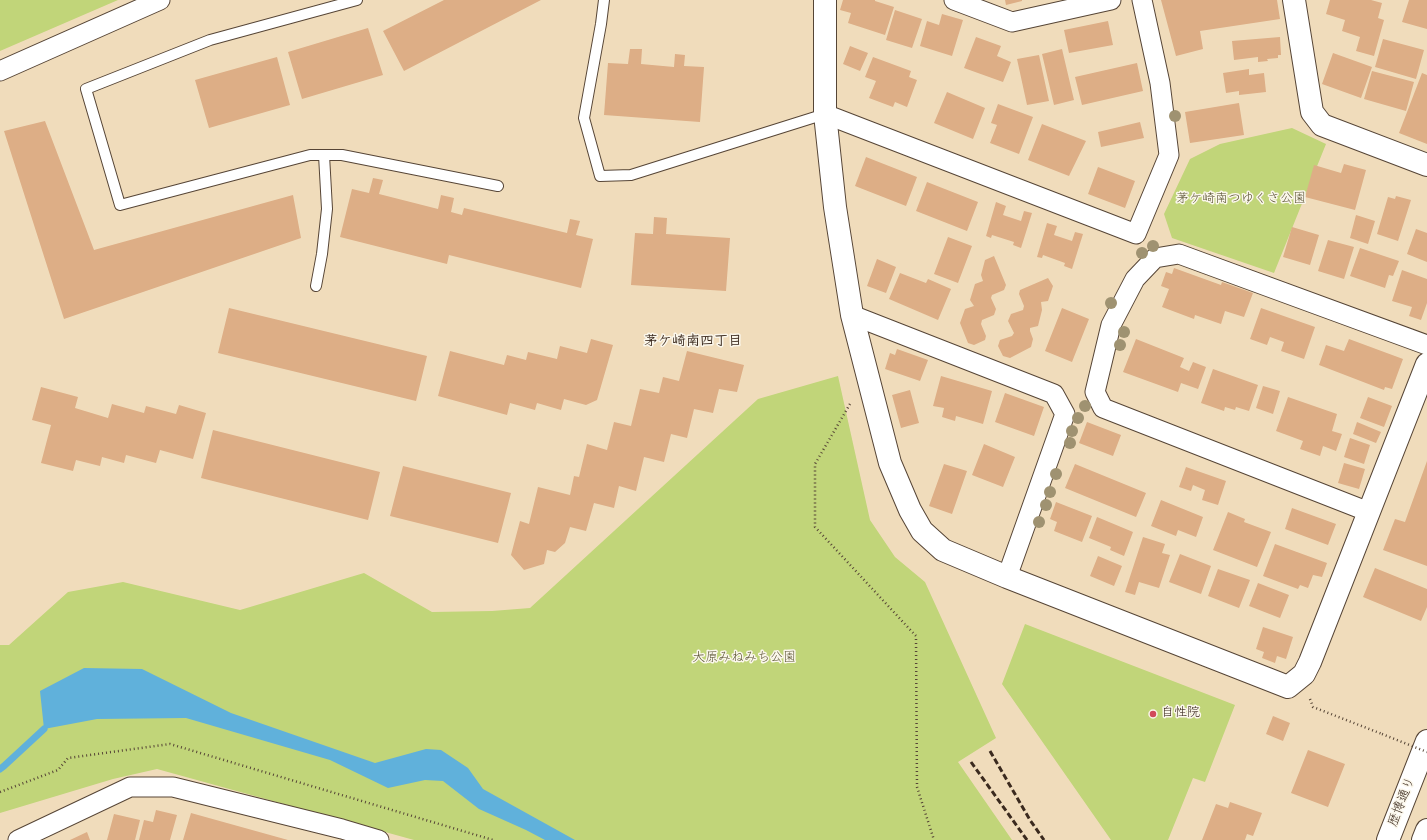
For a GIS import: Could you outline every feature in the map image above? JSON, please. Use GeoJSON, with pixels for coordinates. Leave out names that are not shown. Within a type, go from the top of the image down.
{"type":"FeatureCollection","features":[{"type":"Feature","properties":{"kind":"street"},"geometry":{"type":"LineString","coordinates":[[0,71],[160,0]]}},
{"type":"Feature","properties":{"kind":"street"},"geometry":{"type":"LineString","coordinates":[[825,0],[825,114],[836,207],[852,316],[890,463],[910,510],[922,531],[943,550],[1007,577],[1288,686],[1304,674],[1427,364]]}},
{"type":"Feature","properties":{"kind":"street"},"geometry":{"type":"LineString","coordinates":[[954,0],[1012,22],[1111,0]]}},
{"type":"Feature","properties":{"kind":"street"},"geometry":{"type":"LineString","coordinates":[[825,114],[1136,234],[1169,155],[1160,84],[1142,0]]}},
{"type":"Feature","properties":{"kind":"street"},"geometry":{"type":"LineString","coordinates":[[1294,0],[1312,112],[1322,125],[1427,165]]}},
{"type":"Feature","properties":{"kind":"street"},"geometry":{"type":"LineString","coordinates":[[1369,512],[1103,408],[1095,392],[1111,325],[1135,279],[1155,258],[1179,254],[1427,345]]}},
{"type":"Feature","properties":{"kind":"street"},"geometry":{"type":"LineString","coordinates":[[852,316],[1054,394],[1065,414],[1007,577]]}},
{"type":"Feature","properties":{"kind":"street","name":"歴博通り"},"geometry":{"type":"LineString","coordinates":[[1388,840],[1427,741]]}},
{"type":"Feature","properties":{"kind":"street"},"geometry":{"type":"LineString","coordinates":[[18,840],[130,787],[173,787],[341,834],[380,840]]}},
{"type":"Feature","properties":{"kind":"street"},"geometry":{"type":"LineString","coordinates":[[1423,840],[1427,830]]}},
{"type":"Feature","properties":{"kind":"lane"},"geometry":{"type":"LineString","coordinates":[[357,0],[210,40],[86,89],[120,205],[310,155],[342,155],[498,186]]}},
{"type":"Feature","properties":{"kind":"lane"},"geometry":{"type":"LineString","coordinates":[[604,0],[584,118],[600,176],[631,175],[825,114]]}},
{"type":"Feature","properties":{"kind":"lane"},"geometry":{"type":"LineString","coordinates":[[316,286],[322,254],[327,209],[324,155]]}},
{"type":"Feature","properties":{"kind":"path"},"geometry":{"type":"LineString","coordinates":[[852,401],[815,464],[815,527],[916,636],[917,787],[934,840]]}},
{"type":"Feature","properties":{"kind":"path"},"geometry":{"type":"LineString","coordinates":[[1304,674],[1313,707],[1427,752]]}},
{"type":"Feature","properties":{"kind":"green space"},"geometry":{"type":"Polygon","coordinates":[[[0,0],[118,0],[0,51],[0,0]]]}},
{"type":"Feature","properties":{"kind":"green space","name":"茅ケ崎南つゆくさ公園"},"geometry":{"type":"Polygon","coordinates":[[[1292,128],[1326,144],[1274,273],[1172,238],[1164,214],[1190,159],[1220,144],[1292,128]]]}},
{"type":"Feature","properties":{"kind":"green space","name":"大原みねみち公園"},"geometry":{"type":"Polygon","coordinates":[[[838,376],[870,520],[895,557],[925,582],[996,738],[958,762],[1012,840],[414,840],[157,769],[113,779],[0,813],[0,645],[9,645],[68,592],[123,582],[240,610],[364,573],[432,612],[492,611],[530,608],[758,399],[838,376]]]}},
{"type":"Feature","properties":{"kind":"green space"},"geometry":{"type":"Polygon","coordinates":[[[1025,624],[1235,705],[1205,782],[1193,778],[1168,840],[1111,840],[1002,684],[1025,624]]]}},
{"type":"Feature","properties":{"kind":"water"},"geometry":{"type":"Polygon","coordinates":[[[84,668],[142,669],[231,713],[375,763],[426,749],[441,750],[468,768],[483,789],[575,840],[545,840],[479,809],[443,781],[425,780],[388,788],[330,760],[186,718],[97,719],[44,729],[40,691],[84,668]]]}},
{"type":"Feature","properties":{"kind":"building"},"geometry":{"type":"Polygon","coordinates":[[[444,0],[541,0],[404,71],[383,31],[444,0]]]}},
{"type":"Feature","properties":{"kind":"building"},"geometry":{"type":"Polygon","coordinates":[[[843,0],[875,0],[894,7],[885,35],[848,23],[851,13],[840,10],[843,0]]]}},
{"type":"Feature","properties":{"kind":"building"},"geometry":{"type":"Polygon","coordinates":[[[1005,0],[1022,0],[1022,1],[1006,5],[1005,0]]]}},
{"type":"Feature","properties":{"kind":"building"},"geometry":{"type":"Polygon","coordinates":[[[1161,0],[1277,0],[1280,19],[1200,31],[1203,49],[1176,56],[1161,0]]]}},
{"type":"Feature","properties":{"kind":"building"},"geometry":{"type":"Polygon","coordinates":[[[1330,0],[1371,0],[1382,3],[1378,18],[1384,20],[1374,56],[1356,51],[1360,37],[1342,31],[1345,20],[1326,14],[1330,0]]]}},
{"type":"Feature","properties":{"kind":"building"},"geometry":{"type":"Polygon","coordinates":[[[1409,0],[1427,0],[1427,29],[1402,22],[1409,0]]]}},
{"type":"Feature","properties":{"kind":"building"},"geometry":{"type":"Polygon","coordinates":[[[895,10],[922,19],[912,48],[886,40],[895,10]]]}},
{"type":"Feature","properties":{"kind":"building"},"geometry":{"type":"Polygon","coordinates":[[[942,14],[963,20],[952,56],[920,46],[927,21],[939,25],[942,14]]]}},
{"type":"Feature","properties":{"kind":"building"},"geometry":{"type":"Polygon","coordinates":[[[1108,21],[1113,45],[1069,53],[1064,30],[1108,21]]]}},
{"type":"Feature","properties":{"kind":"building"},"geometry":{"type":"Polygon","coordinates":[[[368,28],[383,75],[302,99],[288,52],[368,28]]]}},
{"type":"Feature","properties":{"kind":"building"},"geometry":{"type":"Polygon","coordinates":[[[976,37],[1001,46],[997,56],[1011,62],[1003,82],[964,68],[976,37]]]}},
{"type":"Feature","properties":{"kind":"building"},"geometry":{"type":"Polygon","coordinates":[[[1280,37],[1281,55],[1278,55],[1278,58],[1258,62],[1258,57],[1234,60],[1232,41],[1280,37]]]}},
{"type":"Feature","properties":{"kind":"building"},"geometry":{"type":"Polygon","coordinates":[[[1383,39],[1424,50],[1416,79],[1375,67],[1383,39]]]}},
{"type":"Feature","properties":{"kind":"building"},"geometry":{"type":"Polygon","coordinates":[[[850,46],[868,53],[860,71],[843,64],[850,46]]]}},
{"type":"Feature","properties":{"kind":"building"},"geometry":{"type":"Polygon","coordinates":[[[630,49],[642,49],[641,64],[674,67],[675,54],[685,55],[684,66],[704,67],[700,122],[604,115],[608,63],[628,64],[630,49]]]}},
{"type":"Feature","properties":{"kind":"building"},"geometry":{"type":"Polygon","coordinates":[[[1062,49],[1074,100],[1054,105],[1042,54],[1062,49]]]}},
{"type":"Feature","properties":{"kind":"building"},"geometry":{"type":"Polygon","coordinates":[[[1333,53],[1372,67],[1361,98],[1322,84],[1333,53]]]}},
{"type":"Feature","properties":{"kind":"building"},"geometry":{"type":"Polygon","coordinates":[[[1039,55],[1049,101],[1027,105],[1017,59],[1039,55]]]}},
{"type":"Feature","properties":{"kind":"building"},"geometry":{"type":"Polygon","coordinates":[[[277,57],[290,105],[209,128],[195,80],[277,57]]]}},
{"type":"Feature","properties":{"kind":"building"},"geometry":{"type":"Polygon","coordinates":[[[873,57],[911,71],[909,77],[917,80],[907,107],[895,102],[893,107],[869,98],[876,81],[865,77],[873,57]]]}},
{"type":"Feature","properties":{"kind":"building"},"geometry":{"type":"Polygon","coordinates":[[[1137,63],[1143,91],[1082,105],[1075,77],[1137,63]]]}},
{"type":"Feature","properties":{"kind":"building"},"geometry":{"type":"Polygon","coordinates":[[[1249,69],[1249,75],[1264,73],[1266,92],[1239,95],[1239,91],[1226,93],[1223,73],[1249,69]]]}},
{"type":"Feature","properties":{"kind":"building"},"geometry":{"type":"Polygon","coordinates":[[[1372,71],[1414,82],[1406,111],[1364,99],[1372,71]]]}},
{"type":"Feature","properties":{"kind":"building"},"geometry":{"type":"Polygon","coordinates":[[[1422,73],[1427,75],[1427,144],[1399,133],[1422,73]]]}},
{"type":"Feature","properties":{"kind":"building"},"geometry":{"type":"Polygon","coordinates":[[[947,92],[985,108],[973,139],[934,123],[947,92]]]}},
{"type":"Feature","properties":{"kind":"building"},"geometry":{"type":"Polygon","coordinates":[[[1239,103],[1244,135],[1190,143],[1185,112],[1239,103]]]}},
{"type":"Feature","properties":{"kind":"building"},"geometry":{"type":"Polygon","coordinates":[[[998,104],[1033,117],[1019,154],[990,143],[997,125],[991,123],[998,104]]]}},
{"type":"Feature","properties":{"kind":"building"},"geometry":{"type":"Polygon","coordinates":[[[45,121],[94,250],[293,195],[301,238],[64,319],[4,131],[45,121]]]}},
{"type":"Feature","properties":{"kind":"building"},"geometry":{"type":"Polygon","coordinates":[[[1140,122],[1144,138],[1101,147],[1098,132],[1140,122]]]}},
{"type":"Feature","properties":{"kind":"building"},"geometry":{"type":"Polygon","coordinates":[[[1042,124],[1086,141],[1069,176],[1028,160],[1042,124]]]}},
{"type":"Feature","properties":{"kind":"building"},"geometry":{"type":"Polygon","coordinates":[[[866,157],[917,177],[906,206],[855,186],[866,157]]]}},
{"type":"Feature","properties":{"kind":"building"},"geometry":{"type":"Polygon","coordinates":[[[1344,164],[1366,170],[1355,210],[1305,197],[1314,165],[1341,173],[1344,164]]]}},
{"type":"Feature","properties":{"kind":"building"},"geometry":{"type":"Polygon","coordinates":[[[1098,167],[1135,181],[1125,208],[1088,194],[1098,167]]]}},
{"type":"Feature","properties":{"kind":"building"},"geometry":{"type":"Polygon","coordinates":[[[373,178],[383,180],[379,194],[438,209],[441,195],[454,198],[451,212],[462,215],[464,208],[567,233],[570,219],[580,221],[576,235],[593,239],[581,288],[449,255],[447,264],[340,237],[352,189],[369,193],[373,178]]]}},
{"type":"Feature","properties":{"kind":"building"},"geometry":{"type":"Polygon","coordinates":[[[927,182],[978,202],[967,231],[916,211],[927,182]]]}},
{"type":"Feature","properties":{"kind":"building"},"geometry":{"type":"Polygon","coordinates":[[[1396,196],[1411,200],[1398,241],[1377,234],[1388,197],[1395,199],[1396,196]]]}},
{"type":"Feature","properties":{"kind":"building"},"geometry":{"type":"Polygon","coordinates":[[[996,202],[1006,206],[1003,215],[1021,221],[1024,211],[1032,213],[1021,248],[1013,245],[1014,242],[992,235],[991,238],[986,236],[996,202]]]}},
{"type":"Feature","properties":{"kind":"building"},"geometry":{"type":"Polygon","coordinates":[[[1356,215],[1375,221],[1368,244],[1350,238],[1356,215]]]}},
{"type":"Feature","properties":{"kind":"building"},"geometry":{"type":"Polygon","coordinates":[[[654,217],[667,218],[666,234],[730,238],[726,291],[631,285],[635,233],[653,234],[654,217]]]}},
{"type":"Feature","properties":{"kind":"building"},"geometry":{"type":"Polygon","coordinates":[[[1047,223],[1057,226],[1054,235],[1072,241],[1075,232],[1083,234],[1072,269],[1064,266],[1065,263],[1043,255],[1042,258],[1037,257],[1047,223]]]}},
{"type":"Feature","properties":{"kind":"building"},"geometry":{"type":"Polygon","coordinates":[[[1292,227],[1319,235],[1310,265],[1283,257],[1292,227]]]}},
{"type":"Feature","properties":{"kind":"building"},"geometry":{"type":"Polygon","coordinates":[[[1416,229],[1427,233],[1427,262],[1407,254],[1416,229]]]}},
{"type":"Feature","properties":{"kind":"building"},"geometry":{"type":"Polygon","coordinates":[[[948,237],[972,246],[958,283],[934,274],[948,237]]]}},
{"type":"Feature","properties":{"kind":"building"},"geometry":{"type":"Polygon","coordinates":[[[1328,240],[1354,247],[1344,279],[1318,271],[1328,240]]]}},
{"type":"Feature","properties":{"kind":"building"},"geometry":{"type":"Polygon","coordinates":[[[1360,248],[1399,261],[1393,276],[1389,275],[1385,288],[1350,276],[1360,248]]]}},
{"type":"Feature","properties":{"kind":"building"},"geometry":{"type":"Polygon","coordinates":[[[994,256],[1006,285],[1004,290],[992,295],[991,298],[996,309],[994,315],[982,320],[981,324],[986,336],[985,340],[974,345],[968,343],[960,323],[965,309],[974,306],[970,300],[975,284],[983,281],[981,275],[985,260],[994,256]]]}},
{"type":"Feature","properties":{"kind":"building"},"geometry":{"type":"Polygon","coordinates":[[[877,259],[896,267],[886,293],[867,286],[877,259]]]}},
{"type":"Feature","properties":{"kind":"building"},"geometry":{"type":"Polygon","coordinates":[[[1174,268],[1221,285],[1222,282],[1253,293],[1244,317],[1225,311],[1221,324],[1195,315],[1194,319],[1162,307],[1169,289],[1161,286],[1166,272],[1172,274],[1174,268]]]}},
{"type":"Feature","properties":{"kind":"building"},"geometry":{"type":"Polygon","coordinates":[[[1402,270],[1427,279],[1427,303],[1421,320],[1409,316],[1412,307],[1392,301],[1402,270]]]}},
{"type":"Feature","properties":{"kind":"building"},"geometry":{"type":"Polygon","coordinates":[[[900,273],[926,283],[928,279],[951,289],[938,320],[889,299],[900,273]]]}},
{"type":"Feature","properties":{"kind":"building"},"geometry":{"type":"Polygon","coordinates":[[[1048,278],[1053,286],[1048,301],[1041,302],[1042,310],[1038,326],[1030,328],[1033,339],[1031,347],[1010,358],[1003,356],[998,346],[1000,340],[1012,336],[1014,333],[1008,321],[1011,314],[1023,310],[1024,306],[1019,294],[1020,290],[1048,278]]]}},
{"type":"Feature","properties":{"kind":"building"},"geometry":{"type":"Polygon","coordinates":[[[229,308],[427,356],[416,401],[218,353],[229,308]]]}},
{"type":"Feature","properties":{"kind":"building"},"geometry":{"type":"Polygon","coordinates":[[[1062,308],[1089,319],[1072,362],[1045,351],[1062,308]]]}},
{"type":"Feature","properties":{"kind":"building"},"geometry":{"type":"Polygon","coordinates":[[[1261,308],[1315,327],[1304,359],[1281,351],[1284,342],[1270,337],[1267,345],[1250,339],[1261,308]]]}},
{"type":"Feature","properties":{"kind":"building"},"geometry":{"type":"Polygon","coordinates":[[[591,339],[613,345],[597,400],[586,405],[564,399],[561,410],[537,403],[535,410],[510,403],[507,415],[438,396],[450,351],[504,365],[507,355],[526,360],[528,352],[557,359],[560,346],[587,353],[591,339]]]}},
{"type":"Feature","properties":{"kind":"building"},"geometry":{"type":"Polygon","coordinates":[[[1136,339],[1184,358],[1180,367],[1189,371],[1193,362],[1206,367],[1198,389],[1181,383],[1178,392],[1123,372],[1136,339]]]}},
{"type":"Feature","properties":{"kind":"building"},"geometry":{"type":"Polygon","coordinates":[[[1349,339],[1403,359],[1392,389],[1385,387],[1384,390],[1319,365],[1326,345],[1344,351],[1349,339]]]}},
{"type":"Feature","properties":{"kind":"building"},"geometry":{"type":"Polygon","coordinates":[[[897,349],[928,360],[920,381],[885,369],[890,353],[895,355],[897,349]]]}},
{"type":"Feature","properties":{"kind":"building"},"geometry":{"type":"Polygon","coordinates":[[[687,351],[744,365],[737,392],[719,389],[713,413],[694,409],[687,438],[671,434],[664,462],[644,457],[636,491],[619,486],[614,508],[594,503],[586,531],[570,527],[565,543],[555,552],[547,550],[544,564],[524,570],[511,555],[520,521],[529,524],[538,487],[570,495],[574,476],[579,477],[587,444],[607,450],[614,422],[631,426],[640,389],[659,393],[663,377],[679,381],[687,351]]]}},
{"type":"Feature","properties":{"kind":"building"},"geometry":{"type":"Polygon","coordinates":[[[1213,369],[1258,385],[1249,411],[1236,407],[1235,410],[1225,407],[1224,411],[1201,403],[1213,369]]]}},
{"type":"Feature","properties":{"kind":"building"},"geometry":{"type":"Polygon","coordinates":[[[941,376],[992,391],[983,424],[956,416],[955,421],[942,417],[944,408],[933,406],[941,376]]]}},
{"type":"Feature","properties":{"kind":"building"},"geometry":{"type":"Polygon","coordinates":[[[1263,386],[1280,391],[1273,414],[1256,408],[1263,386]]]}},
{"type":"Feature","properties":{"kind":"building"},"geometry":{"type":"Polygon","coordinates":[[[41,387],[78,397],[75,408],[108,418],[112,404],[144,413],[146,406],[176,414],[179,405],[206,413],[193,459],[160,450],[156,463],[126,455],[124,463],[102,457],[100,466],[76,460],[73,471],[41,463],[51,425],[32,420],[41,387]]]}},
{"type":"Feature","properties":{"kind":"building"},"geometry":{"type":"Polygon","coordinates":[[[910,390],[919,423],[901,428],[892,395],[910,390]]]}},
{"type":"Feature","properties":{"kind":"building"},"geometry":{"type":"Polygon","coordinates":[[[1005,393],[1044,407],[1034,436],[995,422],[1005,393]]]}},
{"type":"Feature","properties":{"kind":"building"},"geometry":{"type":"Polygon","coordinates":[[[1288,397],[1337,414],[1332,431],[1342,434],[1336,451],[1323,446],[1320,456],[1300,449],[1303,441],[1276,431],[1288,397]]]}},
{"type":"Feature","properties":{"kind":"building"},"geometry":{"type":"Polygon","coordinates":[[[1368,397],[1392,406],[1384,427],[1360,418],[1368,397]]]}},
{"type":"Feature","properties":{"kind":"building"},"geometry":{"type":"Polygon","coordinates":[[[1087,422],[1121,435],[1113,456],[1079,443],[1087,422]]]}},
{"type":"Feature","properties":{"kind":"building"},"geometry":{"type":"Polygon","coordinates":[[[1357,422],[1381,432],[1376,443],[1353,434],[1357,422]]]}},
{"type":"Feature","properties":{"kind":"building"},"geometry":{"type":"Polygon","coordinates":[[[213,430],[380,472],[368,520],[201,478],[213,430]]]}},
{"type":"Feature","properties":{"kind":"building"},"geometry":{"type":"Polygon","coordinates":[[[1350,438],[1370,445],[1364,464],[1344,457],[1350,438]]]}},
{"type":"Feature","properties":{"kind":"building"},"geometry":{"type":"Polygon","coordinates":[[[984,444],[1015,457],[1003,487],[972,475],[984,444]]]}},
{"type":"Feature","properties":{"kind":"building"},"geometry":{"type":"Polygon","coordinates":[[[1427,461],[1427,566],[1383,550],[1395,519],[1405,522],[1427,461]]]}},
{"type":"Feature","properties":{"kind":"building"},"geometry":{"type":"Polygon","coordinates":[[[1344,463],[1365,469],[1359,489],[1338,483],[1344,463]]]}},
{"type":"Feature","properties":{"kind":"building"},"geometry":{"type":"Polygon","coordinates":[[[944,464],[967,471],[952,514],[929,506],[944,464]]]}},
{"type":"Feature","properties":{"kind":"building"},"geometry":{"type":"Polygon","coordinates":[[[1075,464],[1146,493],[1136,517],[1065,488],[1075,464]]]}},
{"type":"Feature","properties":{"kind":"building"},"geometry":{"type":"Polygon","coordinates":[[[403,466],[511,493],[498,543],[390,516],[403,466]]]}},
{"type":"Feature","properties":{"kind":"building"},"geometry":{"type":"Polygon","coordinates":[[[1186,467],[1226,481],[1218,505],[1202,500],[1205,490],[1193,485],[1191,491],[1179,487],[1186,467]]]}},
{"type":"Feature","properties":{"kind":"building"},"geometry":{"type":"Polygon","coordinates":[[[1161,500],[1203,517],[1196,537],[1178,530],[1176,536],[1151,526],[1161,500]]]}},
{"type":"Feature","properties":{"kind":"building"},"geometry":{"type":"Polygon","coordinates":[[[1056,502],[1092,516],[1082,542],[1054,531],[1057,522],[1050,519],[1056,502]]]}},
{"type":"Feature","properties":{"kind":"building"},"geometry":{"type":"Polygon","coordinates":[[[1292,508],[1336,524],[1328,545],[1285,529],[1292,508]]]}},
{"type":"Feature","properties":{"kind":"building"},"geometry":{"type":"Polygon","coordinates":[[[1228,512],[1245,519],[1244,522],[1271,532],[1257,567],[1213,550],[1228,512]]]}},
{"type":"Feature","properties":{"kind":"building"},"geometry":{"type":"Polygon","coordinates":[[[1097,517],[1133,532],[1124,556],[1110,550],[1111,547],[1089,538],[1097,517]]]}},
{"type":"Feature","properties":{"kind":"building"},"geometry":{"type":"Polygon","coordinates":[[[1143,537],[1165,544],[1162,553],[1170,555],[1159,588],[1139,582],[1135,595],[1125,592],[1143,537]]]}},
{"type":"Feature","properties":{"kind":"building"},"geometry":{"type":"Polygon","coordinates":[[[1275,544],[1327,563],[1322,577],[1313,575],[1308,588],[1300,585],[1298,589],[1263,576],[1275,544]]]}},
{"type":"Feature","properties":{"kind":"building"},"geometry":{"type":"Polygon","coordinates":[[[1180,554],[1211,566],[1201,594],[1169,582],[1180,554]]]}},
{"type":"Feature","properties":{"kind":"building"},"geometry":{"type":"Polygon","coordinates":[[[1098,556],[1122,566],[1114,586],[1090,576],[1098,556]]]}},
{"type":"Feature","properties":{"kind":"building"},"geometry":{"type":"Polygon","coordinates":[[[1375,568],[1427,589],[1427,607],[1421,621],[1363,597],[1375,568]]]}},
{"type":"Feature","properties":{"kind":"building"},"geometry":{"type":"Polygon","coordinates":[[[1218,569],[1250,580],[1239,608],[1208,596],[1218,569]]]}},
{"type":"Feature","properties":{"kind":"building"},"geometry":{"type":"Polygon","coordinates":[[[1258,583],[1289,595],[1280,618],[1249,606],[1258,583]]]}},
{"type":"Feature","properties":{"kind":"building"},"geometry":{"type":"Polygon","coordinates":[[[1263,627],[1293,637],[1286,659],[1277,656],[1275,663],[1262,658],[1264,652],[1256,649],[1263,627]]]}},
{"type":"Feature","properties":{"kind":"building"},"geometry":{"type":"Polygon","coordinates":[[[1273,716],[1290,723],[1283,741],[1266,734],[1273,716]]]}},
{"type":"Feature","properties":{"kind":"building"},"geometry":{"type":"Polygon","coordinates":[[[1308,750],[1345,764],[1328,807],[1291,793],[1308,750]]]}},
{"type":"Feature","properties":{"kind":"building"},"geometry":{"type":"Polygon","coordinates":[[[1230,802],[1262,813],[1253,836],[1247,834],[1245,840],[1202,840],[1216,804],[1228,808],[1230,802]]]}},
{"type":"Feature","properties":{"kind":"building"},"geometry":{"type":"Polygon","coordinates":[[[156,810],[177,815],[170,840],[139,840],[144,820],[153,822],[156,810]]]}},
{"type":"Feature","properties":{"kind":"building"},"geometry":{"type":"Polygon","coordinates":[[[191,813],[288,840],[183,840],[191,813]]]}},
{"type":"Feature","properties":{"kind":"building"},"geometry":{"type":"Polygon","coordinates":[[[114,814],[140,820],[135,840],[107,840],[114,814]]]}},
{"type":"Feature","properties":{"kind":"building"},"geometry":{"type":"Polygon","coordinates":[[[87,832],[90,840],[70,840],[87,832]]]}},
{"type":"Feature","properties":{"kind":"waterway"},"geometry":{"type":"LineString","coordinates":[[0,769],[44,729]]}},
{"type":"Feature","properties":{"kind":"railway"},"geometry":{"type":"LineString","coordinates":[[990,751],[1030,820],[1044,840]]}},
{"type":"Feature","properties":{"kind":"railway"},"geometry":{"type":"LineString","coordinates":[[971,762],[1027,840]]}},
{"type":"Feature","properties":{"kind":"place","name":"自性院"},"geometry":{"type":"Point","coordinates":[1153,714]}},
{"type":"Feature","properties":{"kind":"district","name":"茅ケ崎南四丁目"},"geometry":{"type":"Point","coordinates":[693,343]}}]}
